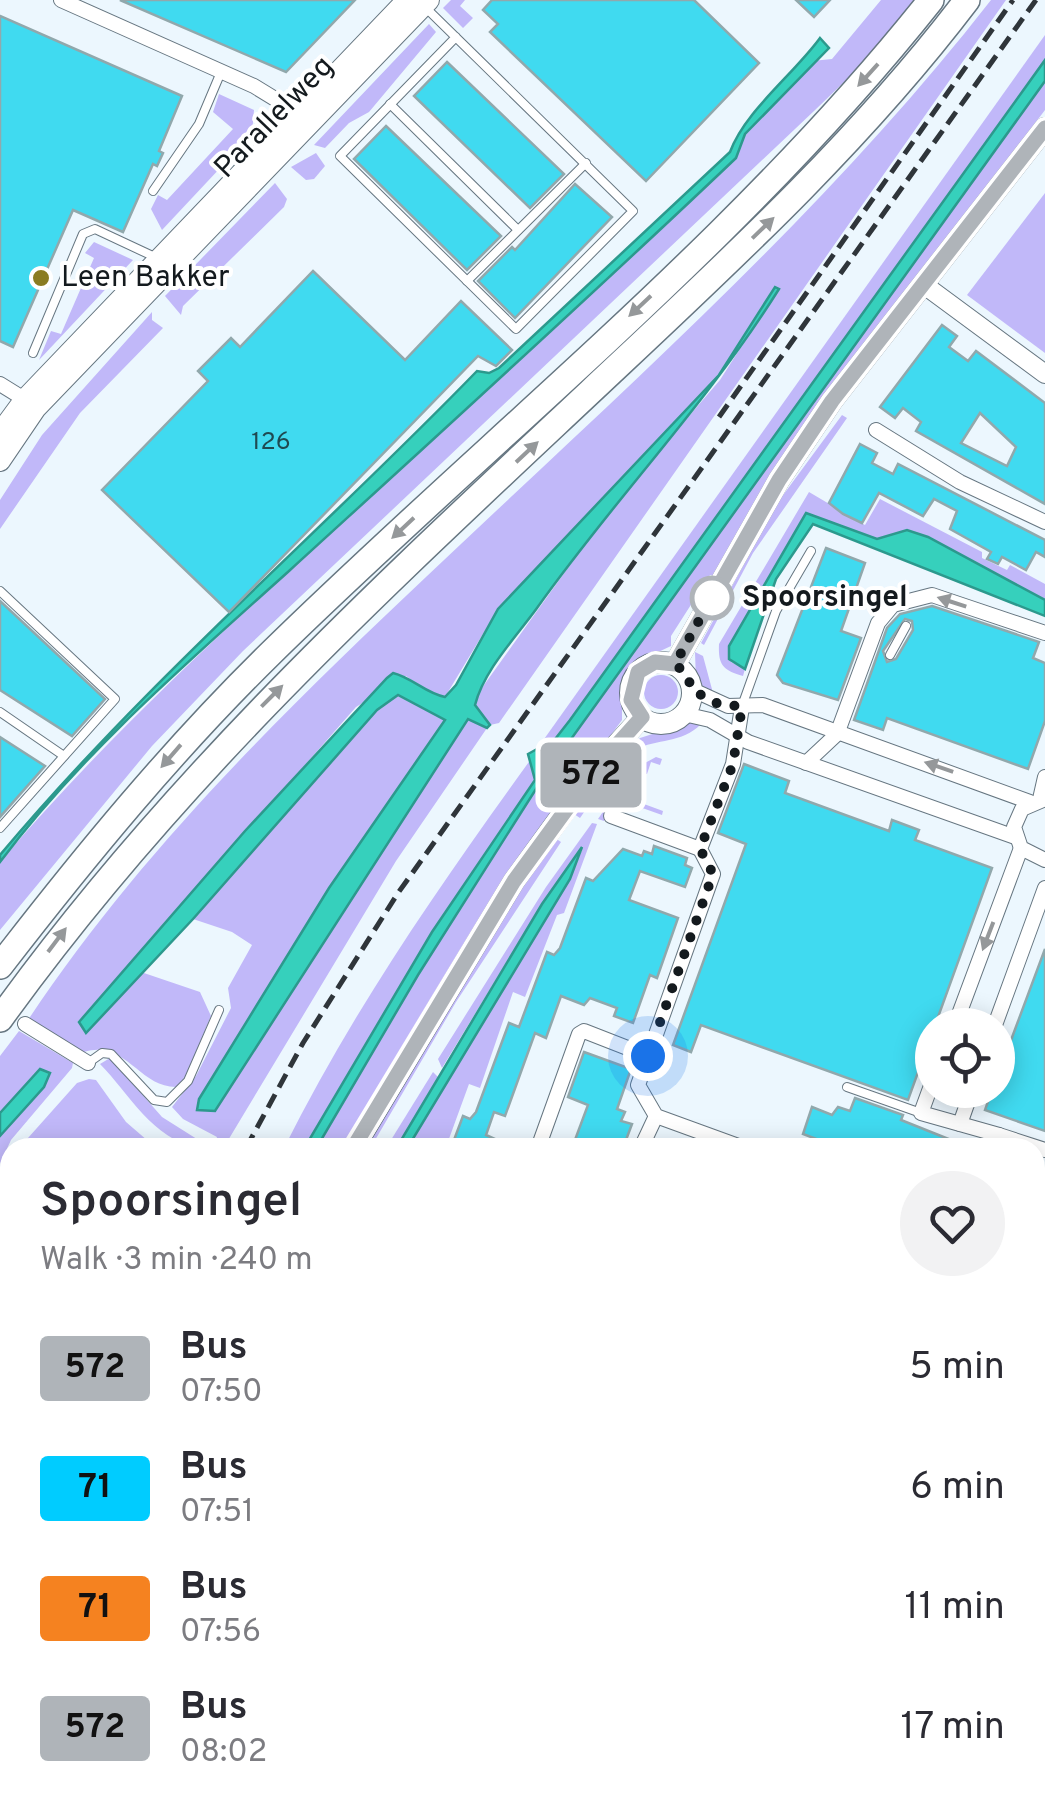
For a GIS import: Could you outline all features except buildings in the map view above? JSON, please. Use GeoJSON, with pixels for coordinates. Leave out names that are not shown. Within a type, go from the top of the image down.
{"type":"FeatureCollection","features":[{"type":"Feature","properties":{"kind":"highway"},"geometry":{"type":"LineString","coordinates":[[0,966],[99,838],[184,742],[334,592],[782,168],[931,0]]}},
{"type":"Feature","properties":{"kind":"highway"},"geometry":{"type":"LineString","coordinates":[[12,1022],[106,877],[242,726],[354,614],[786,206],[877,109],[966,0]]}},
{"type":"Feature","properties":{"kind":"main road","name":"Parallelweg"},"geometry":{"type":"LineString","coordinates":[[0,433],[420,1]]}},
{"type":"Feature","properties":{"kind":"main road"},"geometry":{"type":"LineString","coordinates":[[675,664],[779,480],[832,401],[1045,128]]}},
{"type":"Feature","properties":{"kind":"main road","name":"Parallelweg"},"geometry":{"type":"LineString","coordinates":[[0,460],[31,403]]}},
{"type":"Feature","properties":{"kind":"main road"},"geometry":{"type":"LineString","coordinates":[[655,662],[675,664],[687,675],[692,690],[684,714],[664,724],[642,717],[631,700],[638,672],[655,662]]}},
{"type":"Feature","properties":{"kind":"main road"},"geometry":{"type":"LineString","coordinates":[[360,1138],[514,881],[598,766],[642,717]]}},
{"type":"Feature","properties":{"kind":"street"},"geometry":{"type":"LineString","coordinates":[[60,0],[222,72],[305,118]]}},
{"type":"Feature","properties":{"kind":"street"},"geometry":{"type":"LineString","coordinates":[[923,284],[1045,374]]}},
{"type":"Feature","properties":{"kind":"street"},"geometry":{"type":"LineString","coordinates":[[0,384],[31,403]]}},
{"type":"Feature","properties":{"kind":"street"},"geometry":{"type":"LineString","coordinates":[[876,430],[960,482],[1045,522]]}},
{"type":"Feature","properties":{"kind":"street"},"geometry":{"type":"LineString","coordinates":[[806,762],[837,734],[878,623],[893,606],[932,596],[1045,633]]}},
{"type":"Feature","properties":{"kind":"street"},"geometry":{"type":"LineString","coordinates":[[692,690],[716,703],[763,705],[837,734],[1038,800]]}},
{"type":"Feature","properties":{"kind":"street"},"geometry":{"type":"LineString","coordinates":[[700,849],[733,764],[742,707]]}},
{"type":"Feature","properties":{"kind":"street"},"geometry":{"type":"LineString","coordinates":[[684,714],[710,720],[736,736],[1018,842],[1045,860]]}},
{"type":"Feature","properties":{"kind":"street"},"geometry":{"type":"LineString","coordinates":[[960,1008],[1018,842],[1017,817],[1038,800],[1045,777]]}},
{"type":"Feature","properties":{"kind":"street"},"geometry":{"type":"LineString","coordinates":[[611,816],[700,849],[713,874],[638,1085],[656,1116],[716,1138]]}},
{"type":"Feature","properties":{"kind":"street"},"geometry":{"type":"LineString","coordinates":[[1001,1008],[1045,888]]}},
{"type":"Feature","properties":{"kind":"street"},"geometry":{"type":"LineString","coordinates":[[12,1022],[88,1063]]}},
{"type":"Feature","properties":{"kind":"street"},"geometry":{"type":"LineString","coordinates":[[542,1138],[579,1034],[584,1032],[648,1056]]}},
{"type":"Feature","properties":{"kind":"street"},"geometry":{"type":"LineString","coordinates":[[923,1108],[921,1113],[960,1124],[990,1138]]}},
{"type":"Feature","properties":{"kind":"street"},"geometry":{"type":"LineString","coordinates":[[960,1124],[966,1108]]}},
{"type":"Feature","properties":{"kind":"street"},"geometry":{"type":"LineString","coordinates":[[646,1138],[656,1116]]}},
{"type":"Feature","properties":{"kind":"lane","name":"Parallelweg"},"geometry":{"type":"LineString","coordinates":[[420,1],[633,210],[516,328],[340,156],[456,37]]}},
{"type":"Feature","properties":{"kind":"lane","name":"Parallelweg"},"geometry":{"type":"LineString","coordinates":[[153,191],[199,124],[222,72]]}},
{"type":"Feature","properties":{"kind":"lane"},"geometry":{"type":"LineString","coordinates":[[390,104],[518,230]]}},
{"type":"Feature","properties":{"kind":"lane"},"geometry":{"type":"LineString","coordinates":[[467,281],[586,163]]}},
{"type":"Feature","properties":{"kind":"lane"},"geometry":{"type":"LineString","coordinates":[[33,353],[82,234],[95,229],[164,265]]}},
{"type":"Feature","properties":{"kind":"lane"},"geometry":{"type":"LineString","coordinates":[[742,707],[776,610],[811,552]]}},
{"type":"Feature","properties":{"kind":"lane"},"geometry":{"type":"LineString","coordinates":[[0,590],[115,700],[0,828]]}},
{"type":"Feature","properties":{"kind":"lane"},"geometry":{"type":"LineString","coordinates":[[890,655],[906,626]]}},
{"type":"Feature","properties":{"kind":"lane"},"geometry":{"type":"LineString","coordinates":[[0,712],[64,756]]}},
{"type":"Feature","properties":{"kind":"lane"},"geometry":{"type":"LineString","coordinates":[[88,1063],[102,1053],[111,1054],[154,1100],[166,1102],[188,1081],[220,1010]]}},
{"type":"Feature","properties":{"kind":"lane"},"geometry":{"type":"LineString","coordinates":[[847,1087],[921,1113]]}},
{"type":"Feature","properties":{"kind":"shaded area"},"geometry":{"type":"Polygon","coordinates":[[[451,0],[465,0],[460,6],[473,18],[463,28],[443,8],[451,0]]]}},
{"type":"Feature","properties":{"kind":"shaded area"},"geometry":{"type":"Polygon","coordinates":[[[881,0],[918,0],[893,35],[243,651],[152,746],[0,930],[0,862],[72,781],[226,629],[735,158],[745,134],[812,61],[832,59],[881,0]]]}},
{"type":"Feature","properties":{"kind":"shaded area"},"geometry":{"type":"Polygon","coordinates":[[[991,0],[1006,0],[499,723],[490,725],[475,705],[479,692],[615,502],[720,380],[778,289],[775,287],[719,375],[498,609],[445,697],[430,694],[406,676],[356,707],[80,1021],[86,1032],[141,972],[200,992],[211,1016],[186,1076],[177,1087],[152,1080],[111,1052],[84,1052],[28,1020],[117,900],[214,787],[318,681],[720,299],[860,154],[991,0]]]}},
{"type":"Feature","properties":{"kind":"shaded area"},"geometry":{"type":"Polygon","coordinates":[[[429,24],[436,32],[369,112],[349,123],[325,148],[314,145],[429,24]]]}},
{"type":"Feature","properties":{"kind":"shaded area"},"geometry":{"type":"Polygon","coordinates":[[[1045,35],[1045,60],[570,720],[545,752],[537,749],[1045,35]]]}},
{"type":"Feature","properties":{"kind":"shaded area"},"geometry":{"type":"Polygon","coordinates":[[[820,38],[829,48],[745,134],[736,158],[138,709],[66,783],[0,862],[0,855],[56,791],[173,668],[477,371],[489,373],[499,368],[730,152],[758,108],[820,38]]]}},
{"type":"Feature","properties":{"kind":"shaded area"},"geometry":{"type":"Polygon","coordinates":[[[1045,60],[1045,81],[543,778],[418,975],[322,1138],[310,1138],[432,932],[535,780],[528,754],[537,749],[545,752],[1045,60]]]}},
{"type":"Feature","properties":{"kind":"shaded area"},"geometry":{"type":"Polygon","coordinates":[[[1045,81],[1045,110],[895,308],[715,576],[710,575],[671,636],[671,646],[637,662],[628,671],[622,687],[622,720],[505,879],[349,1138],[323,1138],[418,975],[543,778],[1045,81]]]}},
{"type":"Feature","properties":{"kind":"shaded area"},"geometry":{"type":"Polygon","coordinates":[[[219,94],[254,110],[252,134],[162,230],[151,209],[158,195],[167,200],[233,129],[213,112],[219,94]]]}},
{"type":"Feature","properties":{"kind":"shaded area"},"geometry":{"type":"Polygon","coordinates":[[[316,153],[325,166],[314,179],[306,180],[291,167],[316,153]]]}},
{"type":"Feature","properties":{"kind":"shaded area"},"geometry":{"type":"Polygon","coordinates":[[[275,183],[287,199],[284,207],[183,306],[181,315],[165,296],[275,183]]]}},
{"type":"Feature","properties":{"kind":"shaded area"},"geometry":{"type":"Polygon","coordinates":[[[1045,193],[1045,353],[967,295],[1045,193]]]}},
{"type":"Feature","properties":{"kind":"shaded area"},"geometry":{"type":"Polygon","coordinates":[[[94,242],[133,260],[39,360],[51,331],[61,334],[94,258],[85,253],[94,242]]]}},
{"type":"Feature","properties":{"kind":"shaded area"},"geometry":{"type":"Polygon","coordinates":[[[775,287],[779,289],[722,372],[493,667],[475,705],[490,725],[487,728],[468,719],[215,1111],[197,1110],[199,1099],[329,888],[445,720],[398,695],[377,710],[193,919],[86,1033],[79,1022],[245,831],[387,678],[393,673],[400,675],[445,697],[456,685],[498,609],[719,375],[775,287]]]}},
{"type":"Feature","properties":{"kind":"shaded area"},"geometry":{"type":"Polygon","coordinates":[[[152,312],[152,320],[163,328],[80,413],[0,529],[0,500],[42,435],[152,312]]]}},
{"type":"Feature","properties":{"kind":"shaded area"},"geometry":{"type":"Polygon","coordinates":[[[842,415],[847,418],[753,553],[704,645],[701,643],[778,502],[842,415]]]}},
{"type":"Feature","properties":{"kind":"shaded area"},"geometry":{"type":"Polygon","coordinates":[[[809,492],[865,525],[880,499],[982,552],[982,558],[1007,570],[1010,565],[1045,584],[1045,600],[908,530],[877,539],[806,513],[729,646],[731,662],[745,669],[743,676],[731,671],[721,662],[719,644],[809,492]]]}},
{"type":"Feature","properties":{"kind":"shaded area"},"geometry":{"type":"Polygon","coordinates":[[[806,513],[877,539],[907,530],[928,537],[1045,600],[1045,616],[813,524],[776,579],[745,669],[729,659],[729,646],[806,513]]]}},
{"type":"Feature","properties":{"kind":"shaded area"},"geometry":{"type":"Polygon","coordinates":[[[695,652],[703,656],[713,693],[696,681],[695,652]]]}},
{"type":"Feature","properties":{"kind":"shaded area"},"geometry":{"type":"Polygon","coordinates":[[[661,675],[673,680],[678,692],[673,704],[661,709],[649,704],[644,692],[649,680],[661,675]]]}},
{"type":"Feature","properties":{"kind":"shaded area"},"geometry":{"type":"Polygon","coordinates":[[[398,694],[446,719],[329,888],[199,1099],[215,1111],[469,718],[487,728],[396,861],[229,1138],[217,1138],[183,1119],[172,1107],[196,1076],[231,1008],[228,988],[252,945],[232,932],[193,919],[377,710],[398,694]]]}},
{"type":"Feature","properties":{"kind":"shaded area"},"geometry":{"type":"Polygon","coordinates":[[[690,722],[701,724],[686,735],[643,746],[627,756],[580,818],[574,814],[640,738],[690,722]]]}},
{"type":"Feature","properties":{"kind":"shaded area"},"geometry":{"type":"Polygon","coordinates":[[[656,757],[662,759],[660,765],[651,762],[647,774],[636,771],[625,797],[663,811],[662,815],[617,799],[604,821],[598,819],[632,770],[656,757]]]}},
{"type":"Feature","properties":{"kind":"shaded area"},"geometry":{"type":"Polygon","coordinates":[[[531,759],[535,779],[432,932],[310,1138],[289,1138],[339,1046],[464,853],[531,759]]]}},
{"type":"Feature","properties":{"kind":"shaded area"},"geometry":{"type":"Polygon","coordinates":[[[592,823],[597,824],[564,913],[557,915],[525,997],[513,992],[480,1088],[469,1084],[449,1138],[414,1138],[570,879],[582,850],[542,904],[442,1068],[438,1059],[546,887],[592,823]]]}},
{"type":"Feature","properties":{"kind":"shaded area"},"geometry":{"type":"Polygon","coordinates":[[[555,838],[561,842],[456,1002],[376,1138],[372,1138],[490,934],[555,838]]]}},
{"type":"Feature","properties":{"kind":"shaded area"},"geometry":{"type":"Polygon","coordinates":[[[582,847],[570,879],[413,1138],[402,1138],[542,904],[582,847]]]}},
{"type":"Feature","properties":{"kind":"shaded area"},"geometry":{"type":"Polygon","coordinates":[[[19,1031],[73,1063],[13,1138],[0,1136],[44,1087],[40,1069],[0,1113],[0,1056],[19,1031]]]}},
{"type":"Feature","properties":{"kind":"shaded area"},"geometry":{"type":"Polygon","coordinates":[[[110,1058],[162,1117],[195,1138],[172,1138],[154,1125],[100,1064],[110,1058]]]}},
{"type":"Feature","properties":{"kind":"shaded area"},"geometry":{"type":"Polygon","coordinates":[[[40,1069],[50,1073],[44,1087],[0,1136],[0,1113],[40,1069]]]}},
{"type":"Feature","properties":{"kind":"shaded area"},"geometry":{"type":"Polygon","coordinates":[[[433,1072],[438,1077],[402,1138],[392,1138],[433,1072]]]}},
{"type":"Feature","properties":{"kind":"shaded area"},"geometry":{"type":"Polygon","coordinates":[[[96,1080],[126,1122],[145,1138],[28,1138],[77,1083],[96,1080]]]}},
{"type":"Feature","properties":{"kind":"railway"},"geometry":{"type":"LineString","coordinates":[[719,417],[1013,0]]}},
{"type":"Feature","properties":{"kind":"railway"},"geometry":{"type":"LineString","coordinates":[[251,1138],[303,1043],[398,893],[1036,0]]}},
{"type":"Feature","properties":{"kind":"bus line","name":"572"},"geometry":{"type":"LineString","coordinates":[[359,1138],[514,881],[598,766],[642,717],[631,700],[632,680],[655,662],[675,664],[779,480],[832,401],[1045,128]]}},
{"type":"Feature","properties":{"kind":"place","name":"Leen Bakker"},"geometry":{"type":"Point","coordinates":[41,278]}},
{"type":"Feature","properties":{"kind":"place","name":"Spoorsingel"},"geometry":{"type":"Point","coordinates":[712,598]}},
{"type":"Feature","properties":{"kind":"route"},"geometry":{"type":"LineString","coordinates":[[648,1056],[713,874],[705,852],[700,849],[733,764],[742,707],[716,703],[692,690],[687,675],[675,664],[717,588],[712,598]]}}]}
